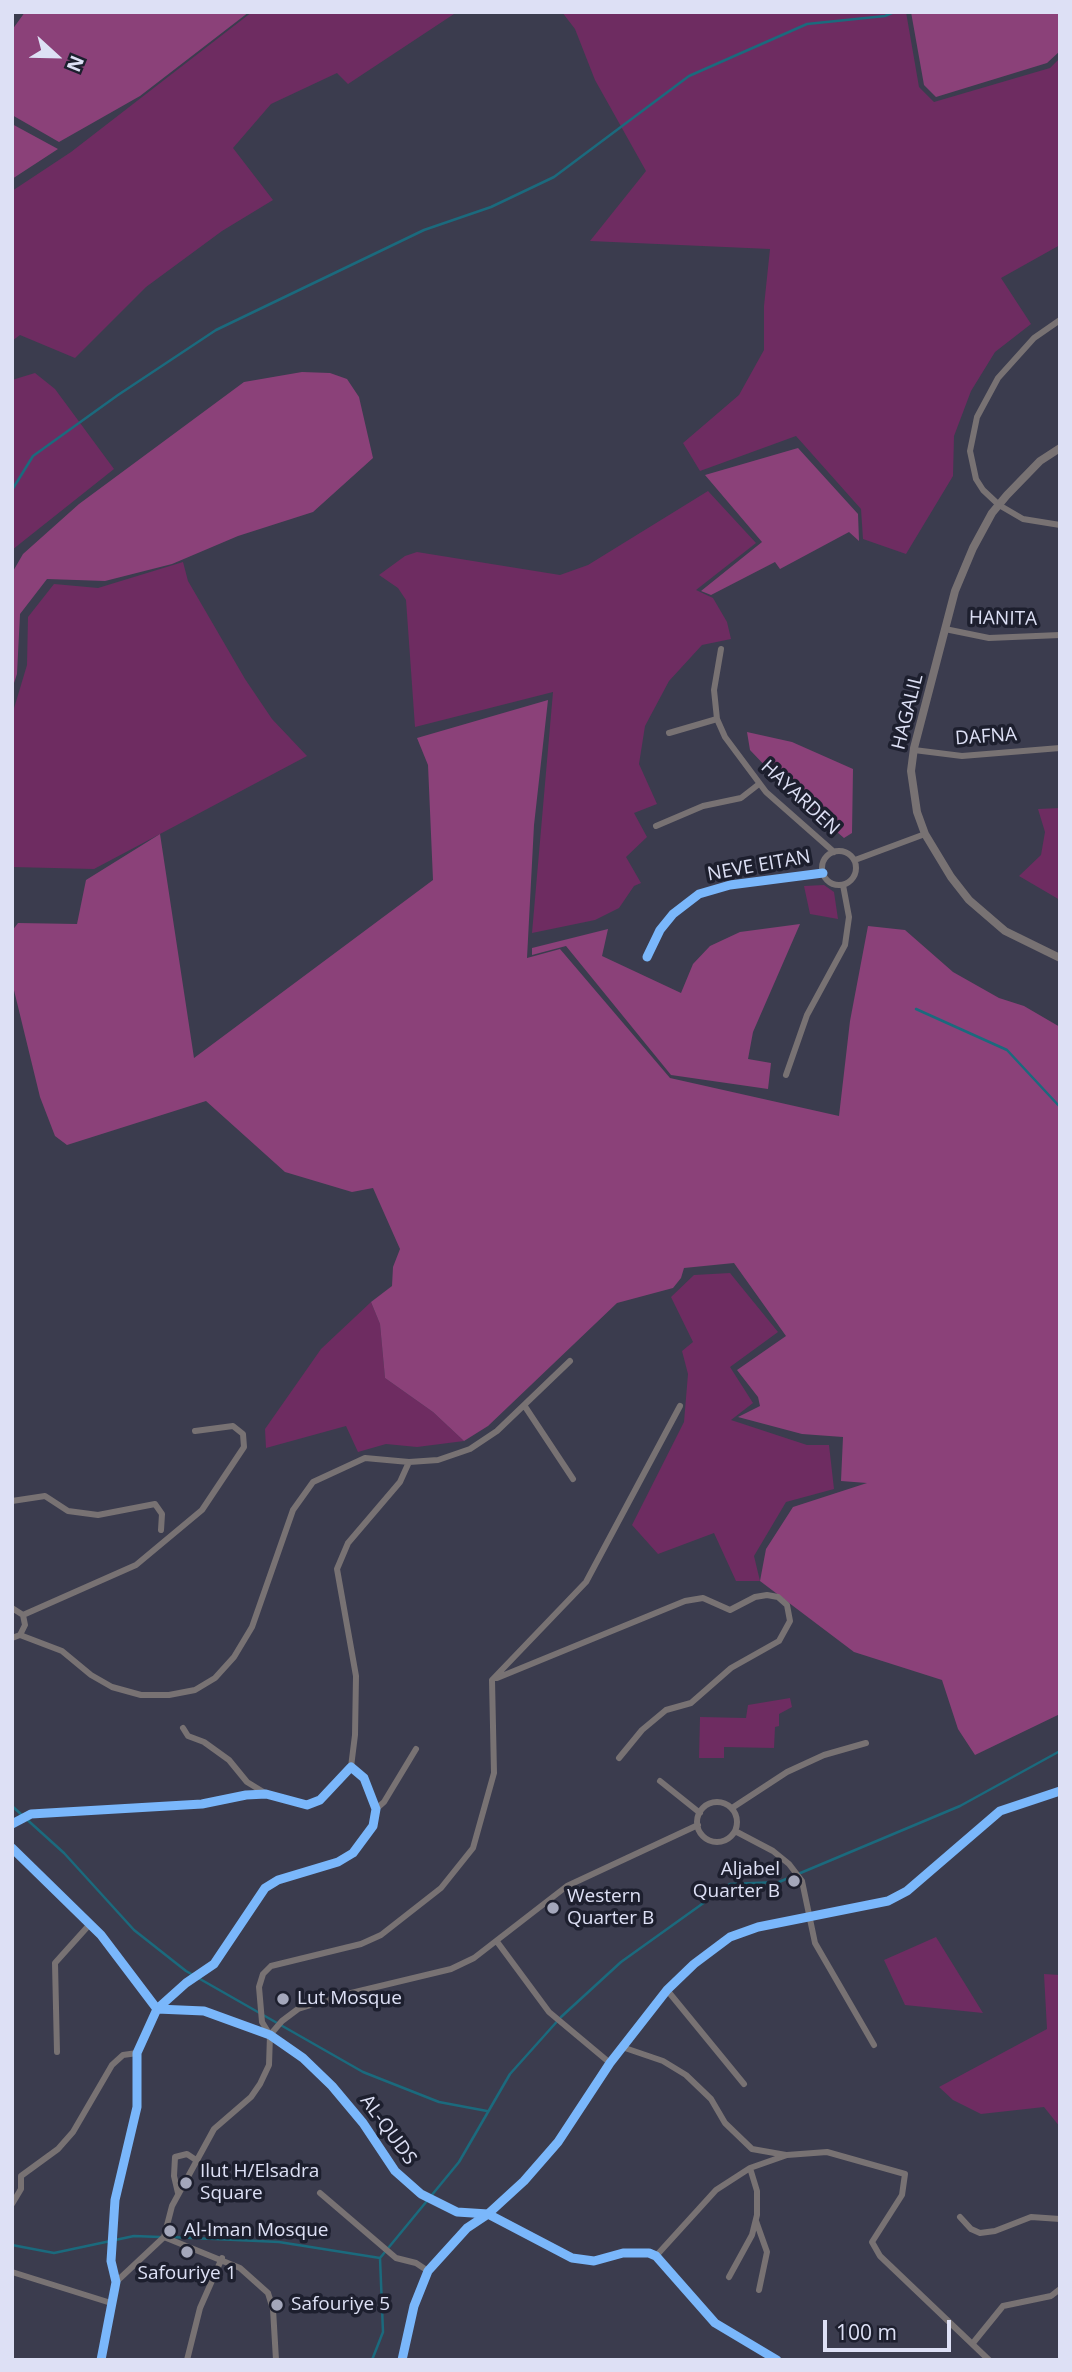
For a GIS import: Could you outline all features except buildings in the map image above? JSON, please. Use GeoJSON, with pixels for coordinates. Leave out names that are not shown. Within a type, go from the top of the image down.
{"type":"FeatureCollection","features":[{"type":"Feature","properties":{"kind":"street"},"geometry":{"type":"LineString","coordinates":[[1060,320],[1034,338],[998,378],[976,417],[971,435],[972,467],[983,490],[999,505],[1023,519],[1060,524]]}},
{"type":"Feature","properties":{"kind":"street","name":"HAGALIL"},"geometry":{"type":"LineString","coordinates":[[1060,448],[1031,470],[999,505],[972,548],[955,591],[914,750],[913,790],[925,834],[951,877],[987,918],[1022,942],[1060,958]]}},
{"type":"Feature","properties":{"kind":"street","name":"HANITA"},"geometry":{"type":"LineString","coordinates":[[945,629],[989,638],[1060,635]]}},
{"type":"Feature","properties":{"kind":"street","name":"HAYARDEN"},"geometry":{"type":"LineString","coordinates":[[721,649],[714,690],[718,719],[735,754],[759,783],[834,852]]}},
{"type":"Feature","properties":{"kind":"street"},"geometry":{"type":"LineString","coordinates":[[669,733],[718,719]]}},
{"type":"Feature","properties":{"kind":"street","name":"DAFNA"},"geometry":{"type":"LineString","coordinates":[[914,750],[962,756],[1060,748]]}},
{"type":"Feature","properties":{"kind":"street"},"geometry":{"type":"LineString","coordinates":[[656,825],[702,806],[741,798],[759,783]]}},
{"type":"Feature","properties":{"kind":"street"},"geometry":{"type":"LineString","coordinates":[[855,860],[925,834]]}},
{"type":"Feature","properties":{"kind":"street"},"geometry":{"type":"LineString","coordinates":[[844,851],[855,860],[855,875],[843,884],[828,881],[823,873],[823,862],[834,852],[844,851]]}},
{"type":"Feature","properties":{"kind":"street","name":"NEVE EITAN"},"geometry":{"type":"LineString","coordinates":[[647,957],[660,930],[673,914],[699,894],[730,885],[823,873]]}},
{"type":"Feature","properties":{"kind":"street"},"geometry":{"type":"LineString","coordinates":[[786,1075],[807,1015],[845,945],[849,917],[843,884]]}},
{"type":"Feature","properties":{"kind":"street"},"geometry":{"type":"LineString","coordinates":[[12,1608],[23,1615],[25,1625],[16,1637],[62,1651],[91,1675],[112,1687],[141,1695],[169,1695],[195,1690],[215,1678],[234,1657],[252,1628],[293,1510],[313,1482],[365,1458],[409,1462],[438,1460],[470,1449],[498,1431],[570,1361]]}},
{"type":"Feature","properties":{"kind":"street"},"geometry":{"type":"LineString","coordinates":[[524,1405],[573,1479]]}},
{"type":"Feature","properties":{"kind":"street"},"geometry":{"type":"LineString","coordinates":[[116,2282],[164,2237],[178,2193],[214,2129],[251,2097],[260,2084],[269,2065],[270,2035],[262,2022],[259,1987],[263,1974],[271,1966],[361,1944],[381,1935],[441,1888],[473,1849],[494,1773],[492,1680],[586,1582],[680,1406]]}},
{"type":"Feature","properties":{"kind":"street"},"geometry":{"type":"LineString","coordinates":[[23,1615],[136,1565],[202,1510],[244,1447],[243,1434],[233,1426],[195,1431]]}},
{"type":"Feature","properties":{"kind":"street"},"geometry":{"type":"LineString","coordinates":[[183,1728],[188,1736],[204,1742],[229,1760],[247,1782],[266,1794],[307,1805],[320,1800],[351,1767],[356,1676],[337,1569],[348,1543],[400,1482],[409,1462]]}},
{"type":"Feature","properties":{"kind":"street"},"geometry":{"type":"LineString","coordinates":[[12,1501],[45,1496],[68,1511],[98,1515],[155,1504],[162,1514],[161,1530]]}},
{"type":"Feature","properties":{"kind":"street"},"geometry":{"type":"LineString","coordinates":[[492,1680],[685,1601],[703,1598],[730,1610],[755,1597],[767,1595],[778,1597],[787,1605],[790,1621],[779,1642],[731,1668],[691,1703],[666,1710],[642,1730],[619,1758]]}},
{"type":"Feature","properties":{"kind":"street"},"geometry":{"type":"LineString","coordinates":[[732,1808],[787,1772],[824,1755],[866,1743]]}},
{"type":"Feature","properties":{"kind":"street"},"geometry":{"type":"LineString","coordinates":[[376,1810],[384,1802],[416,1749]]}},
{"type":"Feature","properties":{"kind":"street"},"geometry":{"type":"LineString","coordinates":[[101,2360],[116,2282],[111,2261],[115,2200],[137,2107],[136,2053],[157,2009],[186,1983],[214,1964],[265,1888],[278,1880],[338,1862],[353,1853],[373,1826],[376,1810],[364,1778],[351,1767]]}},
{"type":"Feature","properties":{"kind":"street"},"geometry":{"type":"LineString","coordinates":[[660,1781],[700,1812]]}},
{"type":"Feature","properties":{"kind":"street"},"geometry":{"type":"LineString","coordinates":[[402,2360],[414,2306],[428,2270],[467,2228],[488,2214],[524,2181],[558,2142],[622,2047],[667,1990],[694,1964],[730,1937],[758,1927],[888,1901],[907,1891],[1000,1811],[1060,1791]]}},
{"type":"Feature","properties":{"kind":"street"},"geometry":{"type":"LineString","coordinates":[[12,1824],[31,1814],[202,1804],[266,1794]]}},
{"type":"Feature","properties":{"kind":"street"},"geometry":{"type":"LineString","coordinates":[[715,1802],[732,1808],[737,1819],[735,1831],[726,1840],[714,1842],[703,1836],[698,1825],[700,1812],[715,1802]]}},
{"type":"Feature","properties":{"kind":"street"},"geometry":{"type":"LineString","coordinates":[[270,2035],[298,2009],[347,1994],[451,1969],[498,1943],[567,1886],[698,1825]]}},
{"type":"Feature","properties":{"kind":"street"},"geometry":{"type":"LineString","coordinates":[[735,1831],[755,1839],[789,1864],[802,1881],[815,1943],[874,2045]]}},
{"type":"Feature","properties":{"kind":"street"},"geometry":{"type":"LineString","coordinates":[[12,1848],[90,1924],[157,2009]]}},
{"type":"Feature","properties":{"kind":"street"},"geometry":{"type":"LineString","coordinates":[[57,2052],[55,1963],[90,1924]]}},
{"type":"Feature","properties":{"kind":"street"},"geometry":{"type":"LineString","coordinates":[[498,1943],[549,2012],[610,2063]]}},
{"type":"Feature","properties":{"kind":"street"},"geometry":{"type":"LineString","coordinates":[[667,1990],[744,2084]]}},
{"type":"Feature","properties":{"kind":"street","name":"AL-QUDS"},"geometry":{"type":"LineString","coordinates":[[157,2009],[204,2011],[270,2035],[303,2058],[332,2085],[407,2184],[457,2212],[488,2214],[572,2258],[594,2261],[641,2252],[656,2256]]}},
{"type":"Feature","properties":{"kind":"street"},"geometry":{"type":"LineString","coordinates":[[622,2047],[663,2061],[685,2075],[711,2099],[724,2123],[752,2149],[787,2155],[827,2152],[905,2174],[902,2194],[872,2242],[880,2256],[987,2359]]}},
{"type":"Feature","properties":{"kind":"street"},"geometry":{"type":"LineString","coordinates":[[21,2176],[58,2149],[73,2132],[112,2065],[122,2055],[136,2053]]}},
{"type":"Feature","properties":{"kind":"street"},"geometry":{"type":"LineString","coordinates":[[178,2193],[174,2176],[175,2157],[187,2154],[195,2160]]}},
{"type":"Feature","properties":{"kind":"street"},"geometry":{"type":"LineString","coordinates":[[777,2360],[715,2323],[656,2256],[716,2190],[750,2168],[787,2155]]}},
{"type":"Feature","properties":{"kind":"street"},"geometry":{"type":"LineString","coordinates":[[729,2277],[752,2235],[756,2221],[757,2191],[750,2168]]}},
{"type":"Feature","properties":{"kind":"street"},"geometry":{"type":"LineString","coordinates":[[12,2173],[21,2176]]}},
{"type":"Feature","properties":{"kind":"street"},"geometry":{"type":"LineString","coordinates":[[12,2204],[22,2189],[21,2176]]}},
{"type":"Feature","properties":{"kind":"street"},"geometry":{"type":"LineString","coordinates":[[320,2193],[396,2258],[416,2263],[428,2270]]}},
{"type":"Feature","properties":{"kind":"street"},"geometry":{"type":"LineString","coordinates":[[960,2217],[971,2229],[980,2233],[995,2231],[1031,2217],[1049,2216],[1060,2219]]}},
{"type":"Feature","properties":{"kind":"street"},"geometry":{"type":"LineString","coordinates":[[756,2221],[767,2252],[759,2290]]}},
{"type":"Feature","properties":{"kind":"street"},"geometry":{"type":"LineString","coordinates":[[164,2237],[222,2258],[240,2268],[268,2293],[273,2309],[276,2360]]}},
{"type":"Feature","properties":{"kind":"street"},"geometry":{"type":"LineString","coordinates":[[187,2360],[200,2308],[222,2258]]}},
{"type":"Feature","properties":{"kind":"street"},"geometry":{"type":"LineString","coordinates":[[12,2272],[111,2303]]}},
{"type":"Feature","properties":{"kind":"street"},"geometry":{"type":"LineString","coordinates":[[973,2343],[1003,2306],[1051,2296],[1060,2289]]}},
{"type":"Feature","properties":{"kind":"shaded area"},"geometry":{"type":"Polygon","coordinates":[[[25,12],[249,12],[140,96],[59,142],[12,115],[12,30],[25,12]]]}},
{"type":"Feature","properties":{"kind":"shaded area"},"geometry":{"type":"Polygon","coordinates":[[[252,12],[457,12],[348,84],[337,73],[271,104],[233,148],[273,200],[222,231],[146,287],[75,358],[20,335],[12,341],[12,191],[71,152],[252,12]]]}},
{"type":"Feature","properties":{"kind":"shaded area"},"geometry":{"type":"Polygon","coordinates":[[[562,12],[906,12],[919,87],[934,102],[1050,68],[1060,58],[1060,245],[1001,278],[1031,324],[995,352],[971,391],[954,436],[953,476],[906,554],[863,539],[861,509],[796,436],[700,471],[683,443],[739,395],[764,350],[764,306],[770,249],[590,241],[646,171],[595,80],[575,29],[562,12]]]}},
{"type":"Feature","properties":{"kind":"shaded area"},"geometry":{"type":"Polygon","coordinates":[[[911,12],[1060,12],[1060,51],[1047,63],[936,97],[924,85],[911,12]]]}},
{"type":"Feature","properties":{"kind":"shaded area"},"geometry":{"type":"Polygon","coordinates":[[[12,124],[58,149],[12,179],[12,124]]]}},
{"type":"Feature","properties":{"kind":"shaded area"},"geometry":{"type":"Polygon","coordinates":[[[302,372],[330,373],[347,379],[359,397],[373,458],[313,512],[238,536],[172,564],[105,581],[47,579],[20,614],[17,674],[12,689],[12,573],[23,554],[79,504],[244,382],[302,372]]]}},
{"type":"Feature","properties":{"kind":"shaded area"},"geometry":{"type":"Polygon","coordinates":[[[35,373],[55,389],[114,469],[12,550],[12,380],[35,373]]]}},
{"type":"Feature","properties":{"kind":"shaded area"},"geometry":{"type":"Polygon","coordinates":[[[798,448],[858,514],[859,541],[849,532],[780,569],[775,562],[711,595],[701,591],[762,542],[705,475],[798,448]]]}},
{"type":"Feature","properties":{"kind":"shaded area"},"geometry":{"type":"Polygon","coordinates":[[[708,491],[756,543],[696,590],[713,598],[727,622],[731,639],[702,645],[669,681],[645,726],[639,764],[657,804],[634,813],[647,837],[626,857],[641,883],[634,886],[619,908],[595,920],[532,933],[553,692],[415,727],[406,600],[398,588],[379,575],[405,556],[417,552],[560,575],[588,565],[708,491]]]}},
{"type":"Feature","properties":{"kind":"shaded area"},"geometry":{"type":"Polygon","coordinates":[[[183,562],[188,581],[245,679],[272,719],[307,756],[94,869],[12,867],[12,715],[27,665],[28,617],[54,584],[98,588],[183,562]]]}},
{"type":"Feature","properties":{"kind":"shaded area"},"geometry":{"type":"Polygon","coordinates":[[[548,700],[534,825],[527,958],[560,949],[670,1078],[839,1116],[850,1021],[868,926],[905,930],[953,972],[999,998],[1024,1006],[1060,1027],[1060,1714],[975,1755],[958,1729],[942,1680],[854,1652],[760,1581],[766,1549],[793,1507],[867,1483],[841,1481],[843,1437],[802,1434],[738,1417],[760,1406],[758,1397],[737,1370],[786,1336],[734,1263],[684,1268],[681,1278],[673,1288],[617,1303],[488,1426],[464,1441],[433,1412],[385,1378],[380,1324],[371,1302],[392,1286],[393,1267],[400,1249],[373,1188],[352,1192],[285,1172],[206,1101],[67,1145],[55,1136],[40,1097],[12,982],[12,931],[18,923],[77,924],[86,880],[160,834],[194,1058],[433,880],[428,765],[417,738],[548,700]]]}},
{"type":"Feature","properties":{"kind":"shaded area"},"geometry":{"type":"Polygon","coordinates":[[[747,732],[792,742],[853,769],[852,833],[844,838],[789,791],[750,750],[747,732]]]}},
{"type":"Feature","properties":{"kind":"shaded area"},"geometry":{"type":"Polygon","coordinates":[[[1060,808],[1060,900],[1019,876],[1041,855],[1045,832],[1038,809],[1060,808]]]}},
{"type":"Feature","properties":{"kind":"shaded area"},"geometry":{"type":"Polygon","coordinates":[[[824,885],[834,892],[838,919],[810,914],[804,886],[824,885]]]}},
{"type":"Feature","properties":{"kind":"shaded area"},"geometry":{"type":"Polygon","coordinates":[[[800,924],[753,1032],[748,1059],[771,1063],[768,1089],[671,1075],[566,946],[532,955],[532,948],[608,929],[602,956],[681,993],[693,964],[710,946],[740,932],[800,924]]]}},
{"type":"Feature","properties":{"kind":"shaded area"},"geometry":{"type":"Polygon","coordinates":[[[730,1273],[778,1332],[730,1367],[753,1403],[731,1420],[807,1445],[829,1445],[834,1489],[786,1502],[754,1556],[760,1581],[736,1581],[714,1533],[658,1554],[632,1525],[684,1422],[688,1374],[682,1351],[693,1342],[671,1297],[694,1275],[730,1273]]]}},
{"type":"Feature","properties":{"kind":"shaded area"},"geometry":{"type":"Polygon","coordinates":[[[371,1302],[380,1324],[385,1378],[433,1412],[464,1441],[417,1447],[386,1444],[358,1452],[346,1426],[266,1448],[265,1429],[321,1349],[371,1302]]]}},
{"type":"Feature","properties":{"kind":"shaded area"},"geometry":{"type":"Polygon","coordinates":[[[790,1698],[792,1707],[779,1714],[774,1748],[724,1747],[724,1758],[699,1758],[700,1717],[746,1718],[748,1705],[790,1698]]]}},
{"type":"Feature","properties":{"kind":"shaded area"},"geometry":{"type":"Polygon","coordinates":[[[936,1937],[983,2013],[905,2005],[884,1960],[936,1937]]]}},
{"type":"Feature","properties":{"kind":"shaded area"},"geometry":{"type":"Polygon","coordinates":[[[1044,1974],[1060,1975],[1060,2127],[1044,2107],[981,2114],[953,2100],[939,2087],[1047,2029],[1044,1974]]]}},
{"type":"Feature","properties":{"kind":"waterway"},"geometry":{"type":"LineString","coordinates":[[12,490],[33,456],[216,330],[424,230],[491,207],[554,177],[689,76],[807,24],[885,16],[894,12]]}},
{"type":"Feature","properties":{"kind":"waterway"},"geometry":{"type":"LineString","coordinates":[[916,1009],[1007,1050],[1060,1107]]}},
{"type":"Feature","properties":{"kind":"waterway"},"geometry":{"type":"LineString","coordinates":[[372,2360],[383,2332],[380,2258],[459,2162],[510,2074],[561,2017],[621,1962],[730,1884],[779,1882],[960,1806],[1060,1751]]}},
{"type":"Feature","properties":{"kind":"waterway"},"geometry":{"type":"LineString","coordinates":[[12,1806],[64,1853],[134,1930],[186,1971],[363,2072],[439,2102],[487,2111]]}},
{"type":"Feature","properties":{"kind":"waterway"},"geometry":{"type":"LineString","coordinates":[[12,2245],[54,2253],[134,2236],[160,2237]]}},
{"type":"Feature","properties":{"kind":"waterway"},"geometry":{"type":"LineString","coordinates":[[171,2237],[279,2242],[380,2258]]}},
{"type":"Feature","properties":{"kind":"cycle path"},"geometry":{"type":"LineString","coordinates":[[647,957],[660,930],[673,914],[699,894],[730,885],[823,873]]}},
{"type":"Feature","properties":{"kind":"cycle path"},"geometry":{"type":"LineString","coordinates":[[12,1824],[31,1814],[202,1804],[246,1795],[266,1794],[307,1805],[320,1800],[351,1767],[364,1778],[376,1809],[373,1826],[353,1853],[338,1862],[278,1880],[265,1888],[214,1964],[186,1983],[157,2009],[137,2053],[137,2107],[115,2200],[111,2261],[116,2282],[101,2360]]}},
{"type":"Feature","properties":{"kind":"cycle path"},"geometry":{"type":"LineString","coordinates":[[402,2360],[414,2306],[428,2271],[467,2228],[488,2214],[524,2181],[558,2142],[610,2063],[667,1990],[694,1964],[730,1937],[758,1927],[888,1901],[907,1891],[1000,1811],[1060,1791]]}},
{"type":"Feature","properties":{"kind":"cycle path"},"geometry":{"type":"LineString","coordinates":[[12,1848],[101,1935],[157,2009],[204,2011],[270,2035],[303,2058],[332,2086],[363,2123],[395,2171],[421,2194],[457,2212],[488,2214],[572,2258],[594,2261],[623,2253],[649,2253],[656,2256],[715,2323],[777,2360]]}},
{"type":"Feature","properties":{"kind":"place","name":"Aljabel Quarter B"},"geometry":{"type":"Point","coordinates":[794,1881]}},
{"type":"Feature","properties":{"kind":"place","name":"Western Quarter B"},"geometry":{"type":"Point","coordinates":[553,1908]}},
{"type":"Feature","properties":{"kind":"place","name":"Lut Mosque"},"geometry":{"type":"Point","coordinates":[283,1999]}},
{"type":"Feature","properties":{"kind":"place","name":"Ilut H/Elsadra Square"},"geometry":{"type":"Point","coordinates":[186,2183]}},
{"type":"Feature","properties":{"kind":"place","name":"Al-Iman Mosque"},"geometry":{"type":"Point","coordinates":[170,2231]}},
{"type":"Feature","properties":{"kind":"place","name":"Safouriye 1"},"geometry":{"type":"Point","coordinates":[187,2252]}},
{"type":"Feature","properties":{"kind":"place","name":"Safouriye 5"},"geometry":{"type":"Point","coordinates":[277,2305]}}]}
